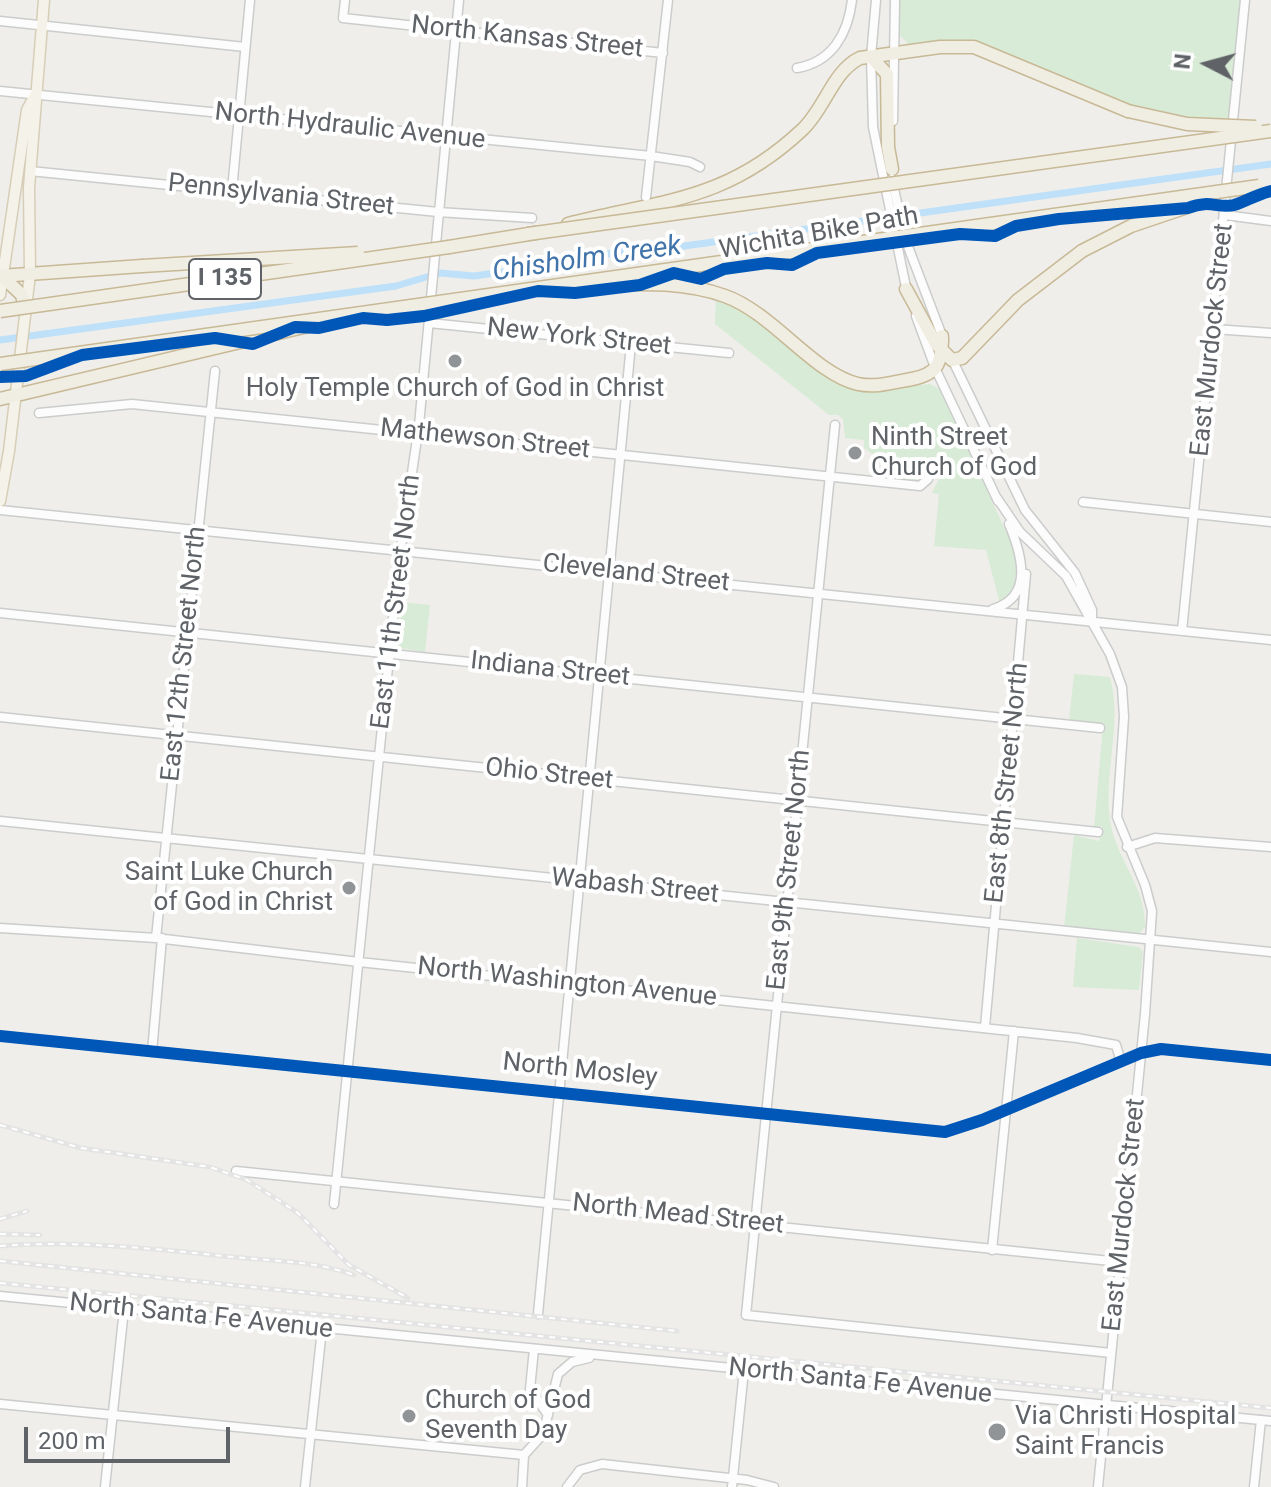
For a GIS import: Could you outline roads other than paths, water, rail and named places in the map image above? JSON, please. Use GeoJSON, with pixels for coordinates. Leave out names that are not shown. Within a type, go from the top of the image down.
{"type":"FeatureCollection","features":[{"type":"Feature","properties":{"kind":"highway"},"geometry":{"type":"LineString","coordinates":[[528,234],[680,200],[743,175],[806,127],[848,64],[871,57],[949,46],[978,48],[1128,111],[1187,124],[1271,129]]}},
{"type":"Feature","properties":{"kind":"highway"},"geometry":{"type":"LineString","coordinates":[[871,57],[887,74],[888,147],[892,169]]}},
{"type":"Feature","properties":{"kind":"highway","name":"I 135"},"geometry":{"type":"LineString","coordinates":[[0,311],[1271,129]]}},
{"type":"Feature","properties":{"kind":"highway"},"geometry":{"type":"LineString","coordinates":[[559,286],[665,284],[701,288],[729,297],[761,314],[825,366],[857,383],[888,384],[927,376],[947,356],[970,354],[1018,300],[1082,251],[1156,216],[1265,186]]}},
{"type":"Feature","properties":{"kind":"highway","name":"I 135"},"geometry":{"type":"LineString","coordinates":[[0,364],[1265,186]]}},
{"type":"Feature","properties":{"kind":"highway"},"geometry":{"type":"LineString","coordinates":[[1,276],[449,247]]}},
{"type":"Feature","properties":{"kind":"highway"},"geometry":{"type":"LineString","coordinates":[[1,276],[22,295],[25,309]]}},
{"type":"Feature","properties":{"kind":"highway"},"geometry":{"type":"LineString","coordinates":[[906,289],[947,356]]}},
{"type":"Feature","properties":{"kind":"highway"},"geometry":{"type":"LineString","coordinates":[[0,399],[362,315]]}},
{"type":"Feature","properties":{"kind":"highway"},"geometry":{"type":"LineString","coordinates":[[942,336],[947,356]]}},
{"type":"Feature","properties":{"kind":"highway"},"geometry":{"type":"LineString","coordinates":[[0,384],[14,396]]}},
{"type":"Feature","properties":{"kind":"main road"},"geometry":{"type":"LineString","coordinates":[[0,501],[30,274],[30,171],[44,0]]}},
{"type":"Feature","properties":{"kind":"main road"},"geometry":{"type":"LineString","coordinates":[[0,295],[27,110],[35,95]]}},
{"type":"Feature","properties":{"kind":"street"},"geometry":{"type":"LineString","coordinates":[[232,190],[250,0]]}},
{"type":"Feature","properties":{"kind":"street","name":"North Kansas Street"},"geometry":{"type":"LineString","coordinates":[[345,0],[343,18],[663,53]]}},
{"type":"Feature","properties":{"kind":"street","name":"East 11th Street North"},"geometry":{"type":"LineString","coordinates":[[334,1204],[389,653],[418,433],[459,0]]}},
{"type":"Feature","properties":{"kind":"street"},"geometry":{"type":"LineString","coordinates":[[646,197],[668,0]]}},
{"type":"Feature","properties":{"kind":"street"},"geometry":{"type":"LineString","coordinates":[[797,68],[818,62],[833,49],[845,31],[852,0]]}},
{"type":"Feature","properties":{"kind":"street"},"geometry":{"type":"LineString","coordinates":[[876,0],[871,57],[873,127],[888,188],[942,336]]}},
{"type":"Feature","properties":{"kind":"street"},"geometry":{"type":"LineString","coordinates":[[888,188],[892,169],[897,54],[895,0]]}},
{"type":"Feature","properties":{"kind":"street","name":"East Murdock Street"},"geometry":{"type":"LineString","coordinates":[[1182,631],[1245,0]]}},
{"type":"Feature","properties":{"kind":"street"},"geometry":{"type":"LineString","coordinates":[[0,21],[245,47]]}},
{"type":"Feature","properties":{"kind":"street","name":"North Hydraulic Avenue"},"geometry":{"type":"LineString","coordinates":[[0,91],[651,156],[690,162],[700,167]]}},
{"type":"Feature","properties":{"kind":"street","name":"Pennsylvania Street"},"geometry":{"type":"LineString","coordinates":[[30,171],[438,212],[532,218]]}},
{"type":"Feature","properties":{"kind":"street","name":"East 8th Street North"},"geometry":{"type":"LineString","coordinates":[[888,188],[893,238],[906,289],[936,370],[1024,553],[1024,615],[985,1027]]}},
{"type":"Feature","properties":{"kind":"street"},"geometry":{"type":"LineString","coordinates":[[1225,215],[1271,221]]}},
{"type":"Feature","properties":{"kind":"street","name":"New York Street"},"geometry":{"type":"LineString","coordinates":[[429,323],[729,353]]}},
{"type":"Feature","properties":{"kind":"street"},"geometry":{"type":"LineString","coordinates":[[1214,329],[1271,333]]}},
{"type":"Feature","properties":{"kind":"street"},"geometry":{"type":"LineString","coordinates":[[538,1314],[631,344]]}},
{"type":"Feature","properties":{"kind":"street","name":"East Murdock Street"},"geometry":{"type":"LineString","coordinates":[[947,356],[1025,510],[1075,573],[1092,610],[1092,622]]}},
{"type":"Feature","properties":{"kind":"street","name":"East 12th Street North"},"geometry":{"type":"LineString","coordinates":[[152,1052],[166,840],[215,371]]}},
{"type":"Feature","properties":{"kind":"street","name":"Mathewson Street"},"geometry":{"type":"LineString","coordinates":[[39,413],[132,404],[920,486],[928,479]]}},
{"type":"Feature","properties":{"kind":"street","name":"East 9th Street North"},"geometry":{"type":"LineString","coordinates":[[835,425],[746,1315],[1111,1353]]}},
{"type":"Feature","properties":{"kind":"street","name":"East Murdock Street"},"geometry":{"type":"LineString","coordinates":[[997,498],[1020,532],[1066,576],[1110,654],[1122,687],[1124,717],[1115,803],[1127,847],[1150,898],[1151,940],[1098,1487]]}},
{"type":"Feature","properties":{"kind":"street"},"geometry":{"type":"LineString","coordinates":[[1083,502],[1271,522]]}},
{"type":"Feature","properties":{"kind":"street","name":"Cleveland Street"},"geometry":{"type":"LineString","coordinates":[[0,510],[1271,640]]}},
{"type":"Feature","properties":{"kind":"street","name":"East 8th Street North"},"geometry":{"type":"LineString","coordinates":[[989,611],[1010,602],[1021,586],[1016,541]]}},
{"type":"Feature","properties":{"kind":"street","name":"Indiana Street"},"geometry":{"type":"LineString","coordinates":[[0,613],[1100,728]]}},
{"type":"Feature","properties":{"kind":"street","name":"Ohio Street"},"geometry":{"type":"LineString","coordinates":[[0,717],[1098,832]]}},
{"type":"Feature","properties":{"kind":"street","name":"Wabash Street"},"geometry":{"type":"LineString","coordinates":[[0,821],[1271,952]]}},
{"type":"Feature","properties":{"kind":"street"},"geometry":{"type":"LineString","coordinates":[[1127,847],[1155,838],[1271,847]]}},
{"type":"Feature","properties":{"kind":"street","name":"North Washington Avenue"},"geometry":{"type":"LineString","coordinates":[[0,928],[159,938],[359,962],[985,1027],[1116,1045],[1121,1062]]}},
{"type":"Feature","properties":{"kind":"street"},"geometry":{"type":"LineString","coordinates":[[992,1250],[1014,1031]]}},
{"type":"Feature","properties":{"kind":"street","name":"North Mosley"},"geometry":{"type":"LineString","coordinates":[[0,1036],[945,1132],[1141,1053]]}},
{"type":"Feature","properties":{"kind":"street"},"geometry":{"type":"LineString","coordinates":[[1141,1053],[1161,1049],[1271,1060]]}},
{"type":"Feature","properties":{"kind":"street","name":"North Mead Street"},"geometry":{"type":"LineString","coordinates":[[236,1171],[1120,1262]]}},
{"type":"Feature","properties":{"kind":"street","name":"North Santa Fe Avenue"},"geometry":{"type":"LineString","coordinates":[[0,1296],[1271,1421]]}},
{"type":"Feature","properties":{"kind":"street"},"geometry":{"type":"LineString","coordinates":[[105,1487],[124,1309]]}},
{"type":"Feature","properties":{"kind":"street"},"geometry":{"type":"LineString","coordinates":[[305,1487],[322,1329]]}},
{"type":"Feature","properties":{"kind":"street"},"geometry":{"type":"LineString","coordinates":[[534,1349],[530,1389],[549,1416]]}},
{"type":"Feature","properties":{"kind":"street"},"geometry":{"type":"LineString","coordinates":[[546,1349],[566,1366]]}},
{"type":"Feature","properties":{"kind":"street"},"geometry":{"type":"LineString","coordinates":[[522,1487],[524,1455],[543,1434],[554,1382],[566,1366],[597,1356]]}},
{"type":"Feature","properties":{"kind":"street"},"geometry":{"type":"LineString","coordinates":[[732,1483],[744,1370]]}},
{"type":"Feature","properties":{"kind":"street"},"geometry":{"type":"LineString","coordinates":[[0,1404],[524,1455]]}},
{"type":"Feature","properties":{"kind":"street"},"geometry":{"type":"LineString","coordinates":[[1254,1487],[1261,1420]]}},
{"type":"Feature","properties":{"kind":"street"},"geometry":{"type":"LineString","coordinates":[[567,1487],[580,1470],[602,1464],[774,1487]]}},
{"type":"Feature","properties":{"kind":"waterway","name":"Chisholm Creek"},"geometry":{"type":"LineString","coordinates":[[0,340],[396,286],[440,273],[474,276],[582,261],[633,247],[670,248],[1271,164]]}},
{"type":"Feature","properties":{"kind":"railway"},"geometry":{"type":"LineString","coordinates":[[0,1125],[81,1148],[210,1167],[247,1180],[298,1213],[349,1265],[408,1298]]}},
{"type":"Feature","properties":{"kind":"railway"},"geometry":{"type":"LineString","coordinates":[[0,1219],[27,1211]]}},
{"type":"Feature","properties":{"kind":"railway"},"geometry":{"type":"LineString","coordinates":[[0,1234],[40,1235]]}},
{"type":"Feature","properties":{"kind":"railway"},"geometry":{"type":"LineString","coordinates":[[0,1246],[58,1244],[146,1248],[294,1262],[354,1275]]}},
{"type":"Feature","properties":{"kind":"railway"},"geometry":{"type":"LineString","coordinates":[[0,1261],[677,1331]]}},
{"type":"Feature","properties":{"kind":"railway"},"geometry":{"type":"LineString","coordinates":[[0,1283],[1271,1408]]}},
{"type":"Feature","properties":{"kind":"place","name":"Holy Temple Church of God in Christ"},"geometry":{"type":"Point","coordinates":[455,361]}},
{"type":"Feature","properties":{"kind":"place","name":"Ninth Street Church of God"},"geometry":{"type":"Point","coordinates":[855,453]}},
{"type":"Feature","properties":{"kind":"place","name":"Saint Luke Church of God in Christ"},"geometry":{"type":"Point","coordinates":[349,888]}},
{"type":"Feature","properties":{"kind":"place","name":"Church of God Seventh Day"},"geometry":{"type":"Point","coordinates":[409,1416]}},
{"type":"Feature","properties":{"kind":"place","name":"Via Christi Hospital Saint Francis"},"geometry":{"type":"Point","coordinates":[997,1432]}}]}
